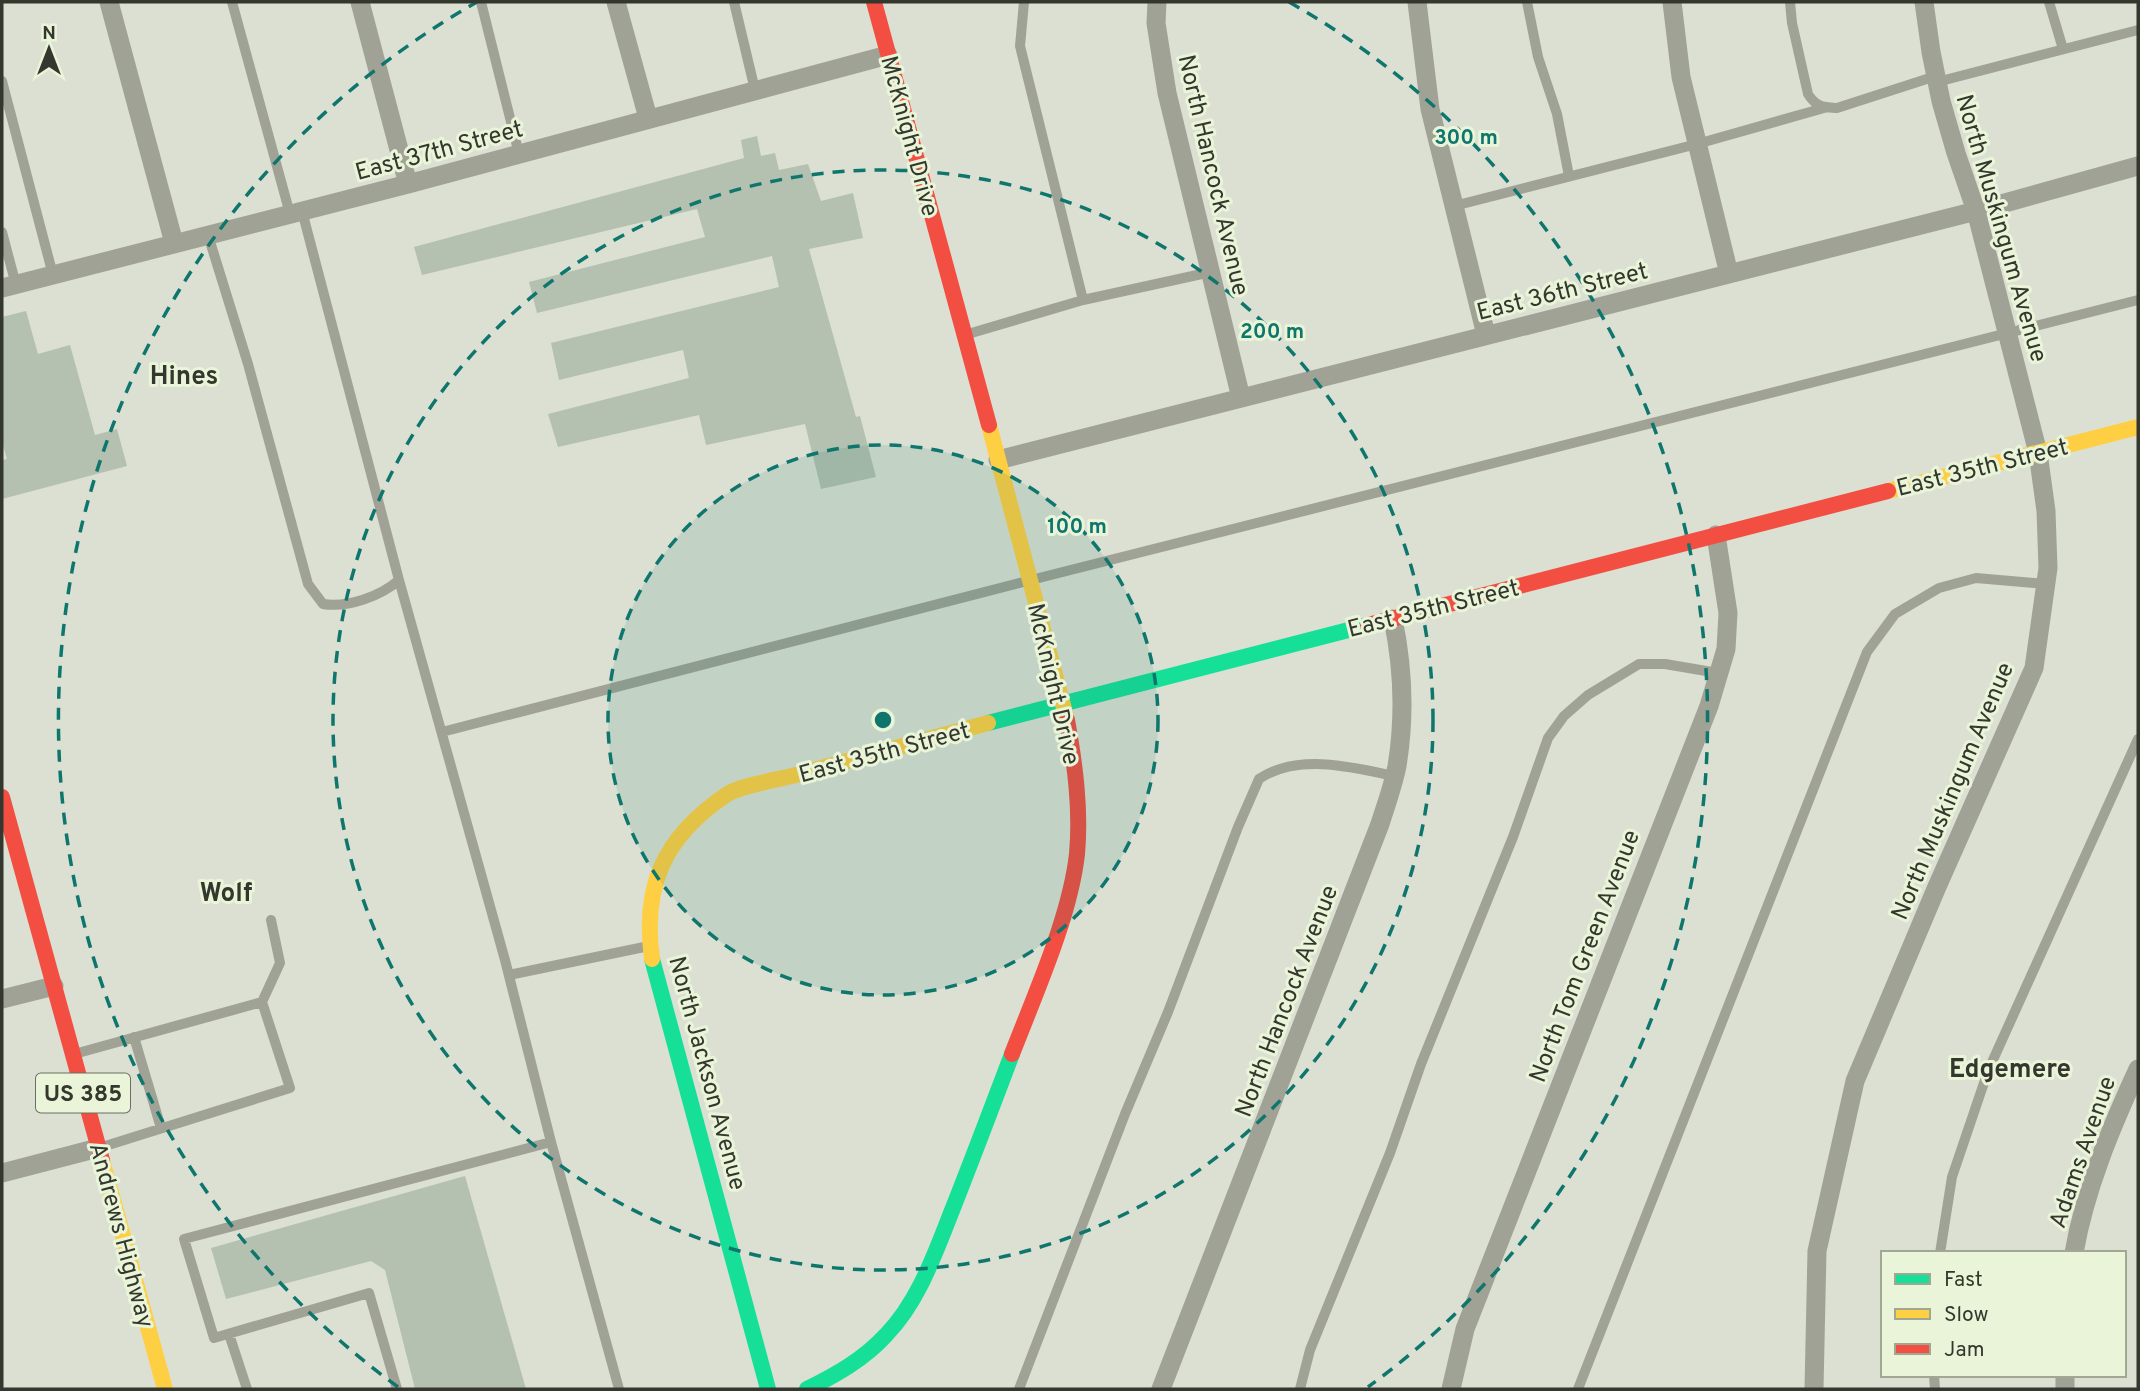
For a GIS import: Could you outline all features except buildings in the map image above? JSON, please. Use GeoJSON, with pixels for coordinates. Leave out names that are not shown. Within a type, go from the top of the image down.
{"type":"FeatureCollection","features":[{"type":"Feature","properties":{"kind":"street"},"geometry":{"type":"LineString","coordinates":[[109,2],[174,243]]}},
{"type":"Feature","properties":{"kind":"street"},"geometry":{"type":"LineString","coordinates":[[360,2],[408,184]]}},
{"type":"Feature","properties":{"kind":"street"},"geometry":{"type":"LineString","coordinates":[[616,2],[648,118]]}},
{"type":"Feature","properties":{"kind":"street","name":"McKnight Drive"},"geometry":{"type":"LineString","coordinates":[[807,1389],[835,1376],[884,1339],[914,1295],[978,1145],[1037,987],[1074,876],[1078,839],[1077,795],[1064,703],[874,2]]}},
{"type":"Feature","properties":{"kind":"street","name":"North Hancock Avenue"},"geometry":{"type":"LineString","coordinates":[[1157,2],[1156,23],[1167,93],[1241,398]]}},
{"type":"Feature","properties":{"kind":"street"},"geometry":{"type":"LineString","coordinates":[[1417,2],[1430,109],[1486,335]]}},
{"type":"Feature","properties":{"kind":"street"},"geometry":{"type":"LineString","coordinates":[[1672,2],[1681,77],[1729,274]]}},
{"type":"Feature","properties":{"kind":"street","name":"North Muskingum Avenue"},"geometry":{"type":"LineString","coordinates":[[1814,1389],[1816,1251],[1855,1081],[2034,668],[2048,568],[2046,511],[2038,453],[1976,211],[1956,153],[1936,79],[1924,2]]}},
{"type":"Feature","properties":{"kind":"street","name":"East 37th Street"},"geometry":{"type":"LineString","coordinates":[[9,286],[408,184],[888,55]]}},
{"type":"Feature","properties":{"kind":"street","name":"East 36th Street"},"geometry":{"type":"LineString","coordinates":[[998,460],[1976,211],[2138,166]]}},
{"type":"Feature","properties":{"kind":"street","name":"East 35th Street"},"geometry":{"type":"LineString","coordinates":[[728,793],[1064,703],[2138,427]]}},
{"type":"Feature","properties":{"kind":"street","name":"North Tom Green Avenue"},"geometry":{"type":"LineString","coordinates":[[1451,1389],[1465,1329],[1709,706],[1726,649],[1728,613],[1716,536]]}},
{"type":"Feature","properties":{"kind":"street","name":"North Hancock Avenue"},"geometry":{"type":"LineString","coordinates":[[1161,1389],[1380,824],[1394,776],[1403,708],[1399,649],[1393,619]]}},
{"type":"Feature","properties":{"kind":"street","name":"North Jackson Avenue"},"geometry":{"type":"LineString","coordinates":[[728,793],[695,820],[674,843],[658,870],[648,912],[650,946],[654,972],[768,1389]]}},
{"type":"Feature","properties":{"kind":"street","name":"Andrews Highway"},"geometry":{"type":"LineString","coordinates":[[2,797],[14,858],[54,986],[164,1389]]}},
{"type":"Feature","properties":{"kind":"street"},"geometry":{"type":"LineString","coordinates":[[2,999],[54,986]]}},
{"type":"Feature","properties":{"kind":"street","name":"Adams Avenue"},"geometry":{"type":"LineString","coordinates":[[2074,1251],[2080,1220],[2108,1138],[2138,1069]]}},
{"type":"Feature","properties":{"kind":"street"},"geometry":{"type":"LineString","coordinates":[[2,1173],[98,1148]]}},
{"type":"Feature","properties":{"kind":"lane"},"geometry":{"type":"LineString","coordinates":[[232,2],[296,212],[442,732],[619,1389]]}},
{"type":"Feature","properties":{"kind":"lane"},"geometry":{"type":"LineString","coordinates":[[481,2],[519,153]]}},
{"type":"Feature","properties":{"kind":"lane"},"geometry":{"type":"LineString","coordinates":[[734,2],[755,90]]}},
{"type":"Feature","properties":{"kind":"lane"},"geometry":{"type":"LineString","coordinates":[[1024,2],[1020,46],[1083,300]]}},
{"type":"Feature","properties":{"kind":"lane"},"geometry":{"type":"LineString","coordinates":[[1527,2],[1538,57],[1557,114],[1569,176]]}},
{"type":"Feature","properties":{"kind":"lane"},"geometry":{"type":"LineString","coordinates":[[1790,2],[1808,94],[1813,102],[1824,107],[1837,108],[1936,79],[2138,30]]}},
{"type":"Feature","properties":{"kind":"lane"},"geometry":{"type":"LineString","coordinates":[[2049,2],[2063,49]]}},
{"type":"Feature","properties":{"kind":"lane"},"geometry":{"type":"LineString","coordinates":[[2,81],[53,275]]}},
{"type":"Feature","properties":{"kind":"lane"},"geometry":{"type":"LineString","coordinates":[[1454,206],[1697,144],[1824,107]]}},
{"type":"Feature","properties":{"kind":"lane"},"geometry":{"type":"LineString","coordinates":[[2,232],[9,286]]}},
{"type":"Feature","properties":{"kind":"lane"},"geometry":{"type":"LineString","coordinates":[[208,234],[248,363],[308,584],[323,604],[336,606],[386,591],[399,580]]}},
{"type":"Feature","properties":{"kind":"lane"},"geometry":{"type":"LineString","coordinates":[[964,335],[1083,300],[1211,272]]}},
{"type":"Feature","properties":{"kind":"lane"},"geometry":{"type":"LineString","coordinates":[[442,732],[2138,300]]}},
{"type":"Feature","properties":{"kind":"lane"},"geometry":{"type":"LineString","coordinates":[[1578,1389],[1867,652],[1895,614],[1939,588],[1976,578],[2046,584]]}},
{"type":"Feature","properties":{"kind":"lane"},"geometry":{"type":"LineString","coordinates":[[1300,1389],[1310,1350],[1508,850],[1548,738],[1564,716],[1588,695],[1639,664],[1665,664],[1718,673]]}},
{"type":"Feature","properties":{"kind":"lane"},"geometry":{"type":"LineString","coordinates":[[1940,1251],[1952,1177],[1988,1071],[2138,739]]}},
{"type":"Feature","properties":{"kind":"lane"},"geometry":{"type":"LineString","coordinates":[[1019,1389],[1259,779],[1278,770],[1321,764],[1394,776]]}},
{"type":"Feature","properties":{"kind":"lane"},"geometry":{"type":"LineString","coordinates":[[98,1148],[290,1088],[262,1002],[280,963],[271,920]]}},
{"type":"Feature","properties":{"kind":"lane"},"geometry":{"type":"LineString","coordinates":[[509,975],[650,946]]}},
{"type":"Feature","properties":{"kind":"lane"},"geometry":{"type":"LineString","coordinates":[[72,1054],[262,1002]]}},
{"type":"Feature","properties":{"kind":"lane"},"geometry":{"type":"LineString","coordinates":[[134,1037],[161,1128]]}},
{"type":"Feature","properties":{"kind":"lane"},"geometry":{"type":"LineString","coordinates":[[397,1389],[369,1293],[214,1338],[184,1239],[551,1142]]}},
{"type":"Feature","properties":{"kind":"lane"},"geometry":{"type":"LineString","coordinates":[[229,1334],[247,1389]]}},
{"type":"Feature","properties":{"kind":"traffic: fast"},"geometry":{"type":"LineString","coordinates":[[988,723],[1368,625]]}},
{"type":"Feature","properties":{"kind":"traffic: fast"},"geometry":{"type":"LineString","coordinates":[[652,959],[768,1389]]}},
{"type":"Feature","properties":{"kind":"traffic: fast"},"geometry":{"type":"LineString","coordinates":[[807,1389],[868,1352],[886,1335],[907,1308],[938,1246],[1012,1054]]}},
{"type":"Feature","properties":{"kind":"traffic: slow"},"geometry":{"type":"LineString","coordinates":[[989,425],[1067,720]]}},
{"type":"Feature","properties":{"kind":"traffic: slow"},"geometry":{"type":"LineString","coordinates":[[1888,491],[2138,427]]}},
{"type":"Feature","properties":{"kind":"traffic: slow"},"geometry":{"type":"LineString","coordinates":[[652,959],[651,908],[662,865],[687,828],[726,795],[748,786],[988,723]]}},
{"type":"Feature","properties":{"kind":"traffic: slow"},"geometry":{"type":"LineString","coordinates":[[102,1160],[165,1389]]}},
{"type":"Feature","properties":{"kind":"traffic: jam"},"geometry":{"type":"LineString","coordinates":[[874,2],[989,425]]}},
{"type":"Feature","properties":{"kind":"traffic: jam"},"geometry":{"type":"LineString","coordinates":[[1368,625],[1888,491]]}},
{"type":"Feature","properties":{"kind":"traffic: jam"},"geometry":{"type":"LineString","coordinates":[[1012,1054],[1059,929],[1077,854],[1078,803],[1067,720]]}},
{"type":"Feature","properties":{"kind":"traffic: jam"},"geometry":{"type":"LineString","coordinates":[[2,797],[102,1160]]}},
{"type":"Feature","properties":{"kind":"district","name":"Hines"},"geometry":{"type":"Point","coordinates":[184,375]}},
{"type":"Feature","properties":{"kind":"district","name":"Wolf"},"geometry":{"type":"Point","coordinates":[226,892]}},
{"type":"Feature","properties":{"kind":"district","name":"Edgemere"},"geometry":{"type":"Point","coordinates":[2010,1068]}}]}
